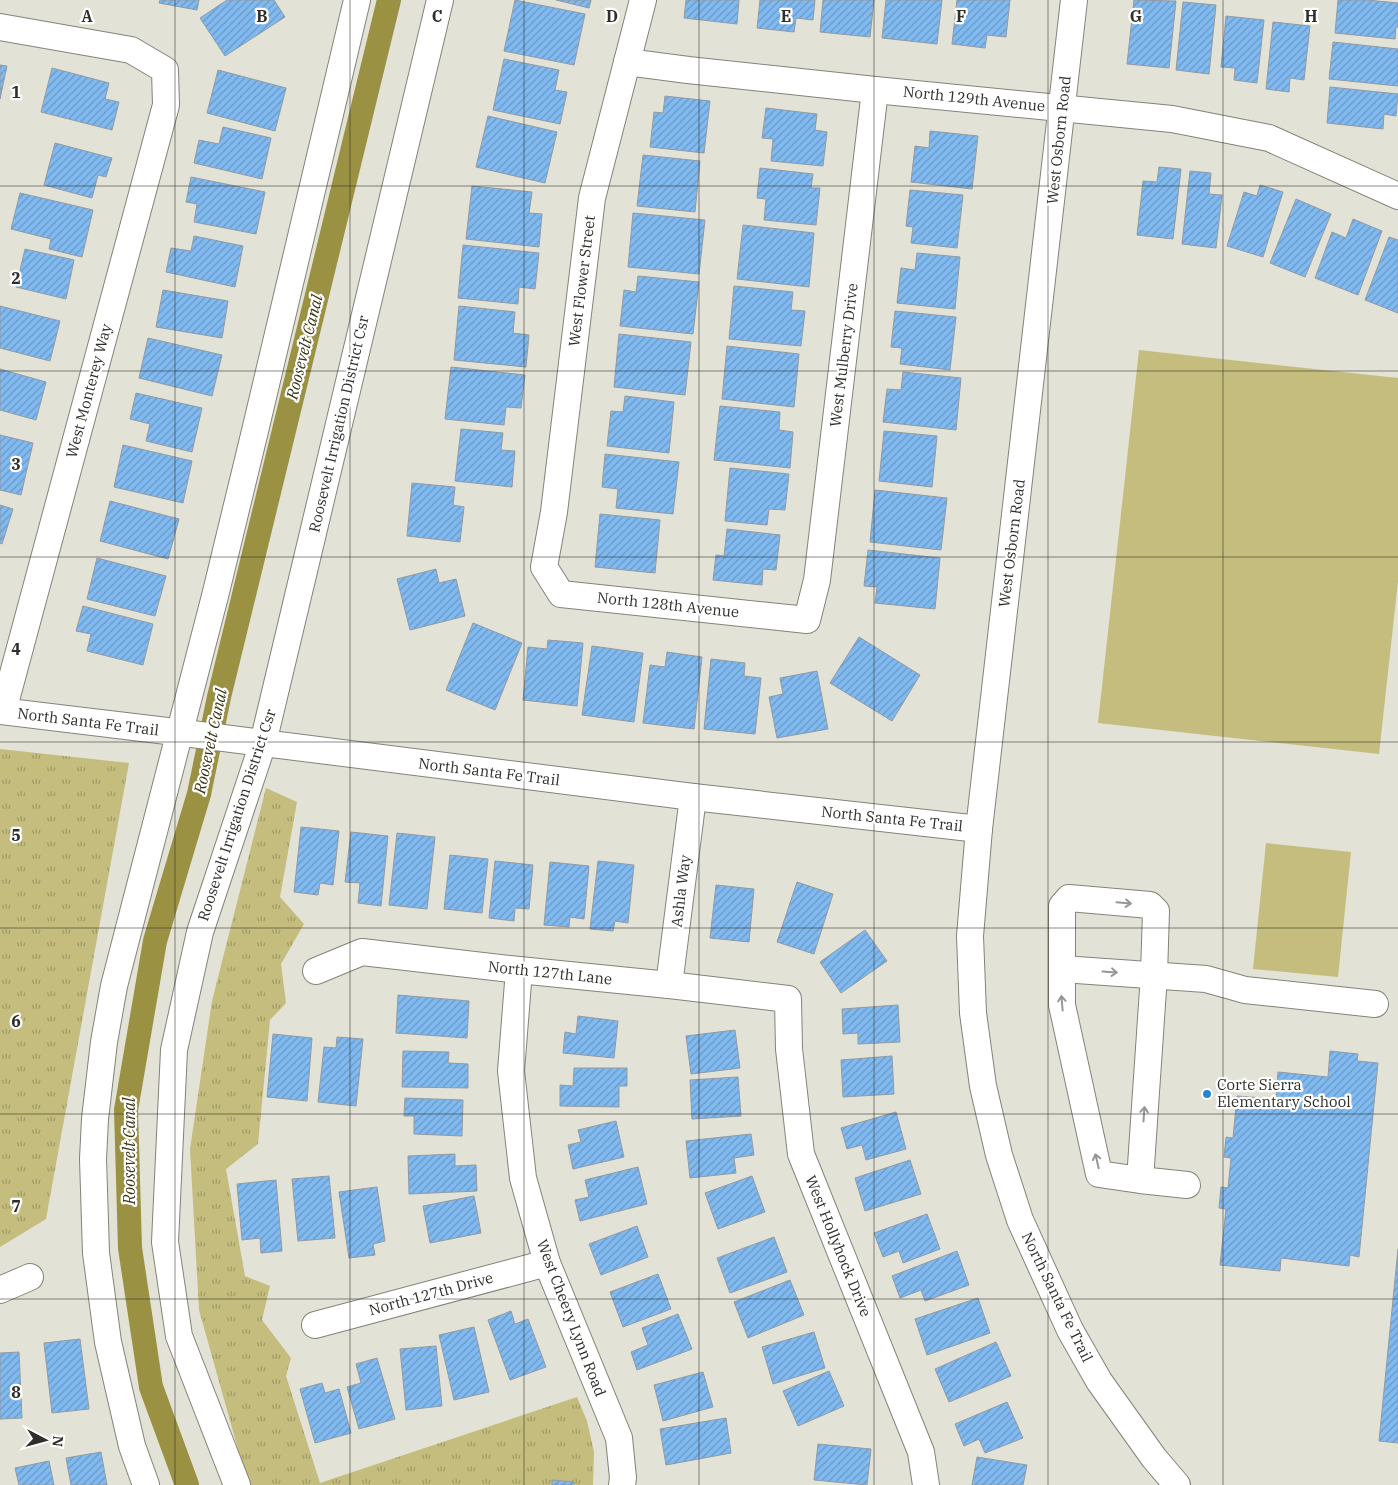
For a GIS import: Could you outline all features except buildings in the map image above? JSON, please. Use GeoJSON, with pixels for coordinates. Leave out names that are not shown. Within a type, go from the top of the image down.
{"type":"FeatureCollection","features":[{"type":"Feature","properties":{"kind":"street"},"geometry":{"type":"LineString","coordinates":[[146,1485],[132,1446],[108,1342],[96,1252],[93,1159],[95,1119],[104,1042],[114,986],[186,733],[357,0]]}},
{"type":"Feature","properties":{"kind":"street","name":"Roosevelt Irrigation District Csr"},"geometry":{"type":"LineString","coordinates":[[237,1485],[179,1336],[165,1242],[174,1050],[200,932],[258,743],[440,0]]}},
{"type":"Feature","properties":{"kind":"street","name":"West Flower Street"},"geometry":{"type":"LineString","coordinates":[[544,567],[555,503],[592,198],[643,0]]}},
{"type":"Feature","properties":{"kind":"street","name":"West Osborn Road"},"geometry":{"type":"LineString","coordinates":[[983,1086],[973,1013],[970,936],[979,828],[1074,0]]}},
{"type":"Feature","properties":{"kind":"street","name":"West Monterey Way"},"geometry":{"type":"LineString","coordinates":[[0,27],[131,50],[165,70],[166,105],[2,711]]}},
{"type":"Feature","properties":{"kind":"street","name":"North 129th Avenue"},"geometry":{"type":"LineString","coordinates":[[627,62],[875,90],[1172,120],[1269,138],[1398,196]]}},
{"type":"Feature","properties":{"kind":"street","name":"West Mulberry Drive"},"geometry":{"type":"LineString","coordinates":[[807,620],[817,580],[875,90]]}},
{"type":"Feature","properties":{"kind":"street","name":"North 128th Avenue"},"geometry":{"type":"LineString","coordinates":[[544,567],[561,594],[807,620]]}},
{"type":"Feature","properties":{"kind":"street","name":"North Santa Fe Trail"},"geometry":{"type":"LineString","coordinates":[[2,711],[693,797],[979,828]]}},
{"type":"Feature","properties":{"kind":"street","name":"Ashla Way"},"geometry":{"type":"LineString","coordinates":[[669,985],[693,797]]}},
{"type":"Feature","properties":{"kind":"street"},"geometry":{"type":"LineString","coordinates":[[1140,1180],[1154,975],[1156,911],[1150,906],[1069,898],[1062,906],[1062,1005],[1099,1174],[1140,1180],[1187,1185]]}},
{"type":"Feature","properties":{"kind":"street","name":"North 127th Lane"},"geometry":{"type":"LineString","coordinates":[[316,971],[362,952],[788,999]]}},
{"type":"Feature","properties":{"kind":"street"},"geometry":{"type":"LineString","coordinates":[[1062,969],[1206,979],[1245,990],[1375,1004]]}},
{"type":"Feature","properties":{"kind":"street","name":"West Cheery Lynn Road"},"geometry":{"type":"LineString","coordinates":[[519,970],[512,1071],[523,1178],[547,1264],[619,1438],[624,1478],[622,1485]]}},
{"type":"Feature","properties":{"kind":"street","name":"West Hollyhock Drive"},"geometry":{"type":"LineString","coordinates":[[788,999],[789,1048],[801,1154],[922,1452],[926,1485]]}},
{"type":"Feature","properties":{"kind":"street","name":"North Santa Fe Trail"},"geometry":{"type":"LineString","coordinates":[[983,1086],[999,1155],[1020,1220],[1070,1330],[1099,1381],[1154,1458],[1177,1485]]}},
{"type":"Feature","properties":{"kind":"street","name":"North 127th Drive"},"geometry":{"type":"LineString","coordinates":[[315,1325],[547,1264]]}},
{"type":"Feature","properties":{"kind":"street"},"geometry":{"type":"LineString","coordinates":[[0,1290],[30,1277]]}},
{"type":"Feature","properties":{"kind":"green space"},"geometry":{"type":"Polygon","coordinates":[[[1139,350],[1398,378],[1398,581],[1379,754],[1098,723],[1139,350]]]}},
{"type":"Feature","properties":{"kind":"green space"},"geometry":{"type":"Polygon","coordinates":[[[0,749],[129,763],[46,1219],[0,1247],[0,749]]]}},
{"type":"Feature","properties":{"kind":"green space"},"geometry":{"type":"Polygon","coordinates":[[[266,788],[297,802],[280,897],[304,924],[281,964],[286,1003],[270,1020],[258,1144],[226,1169],[245,1276],[270,1286],[262,1320],[291,1358],[286,1376],[320,1483],[577,1397],[587,1421],[594,1452],[593,1485],[248,1485],[199,1310],[190,1149],[212,1001],[266,788]]]}},
{"type":"Feature","properties":{"kind":"green space"},"geometry":{"type":"Polygon","coordinates":[[[1266,843],[1351,852],[1338,977],[1253,969],[1266,843]]]}},
{"type":"Feature","properties":{"kind":"waterway","name":"Roosevelt Canal"},"geometry":{"type":"LineString","coordinates":[[187,1485],[151,1387],[130,1248],[126,1110],[155,941],[199,794],[219,697],[389,0]]}},
{"type":"Feature","properties":{"kind":"place","name":"Corte Sierra Elementary School"},"geometry":{"type":"Point","coordinates":[1207,1094]}}]}
